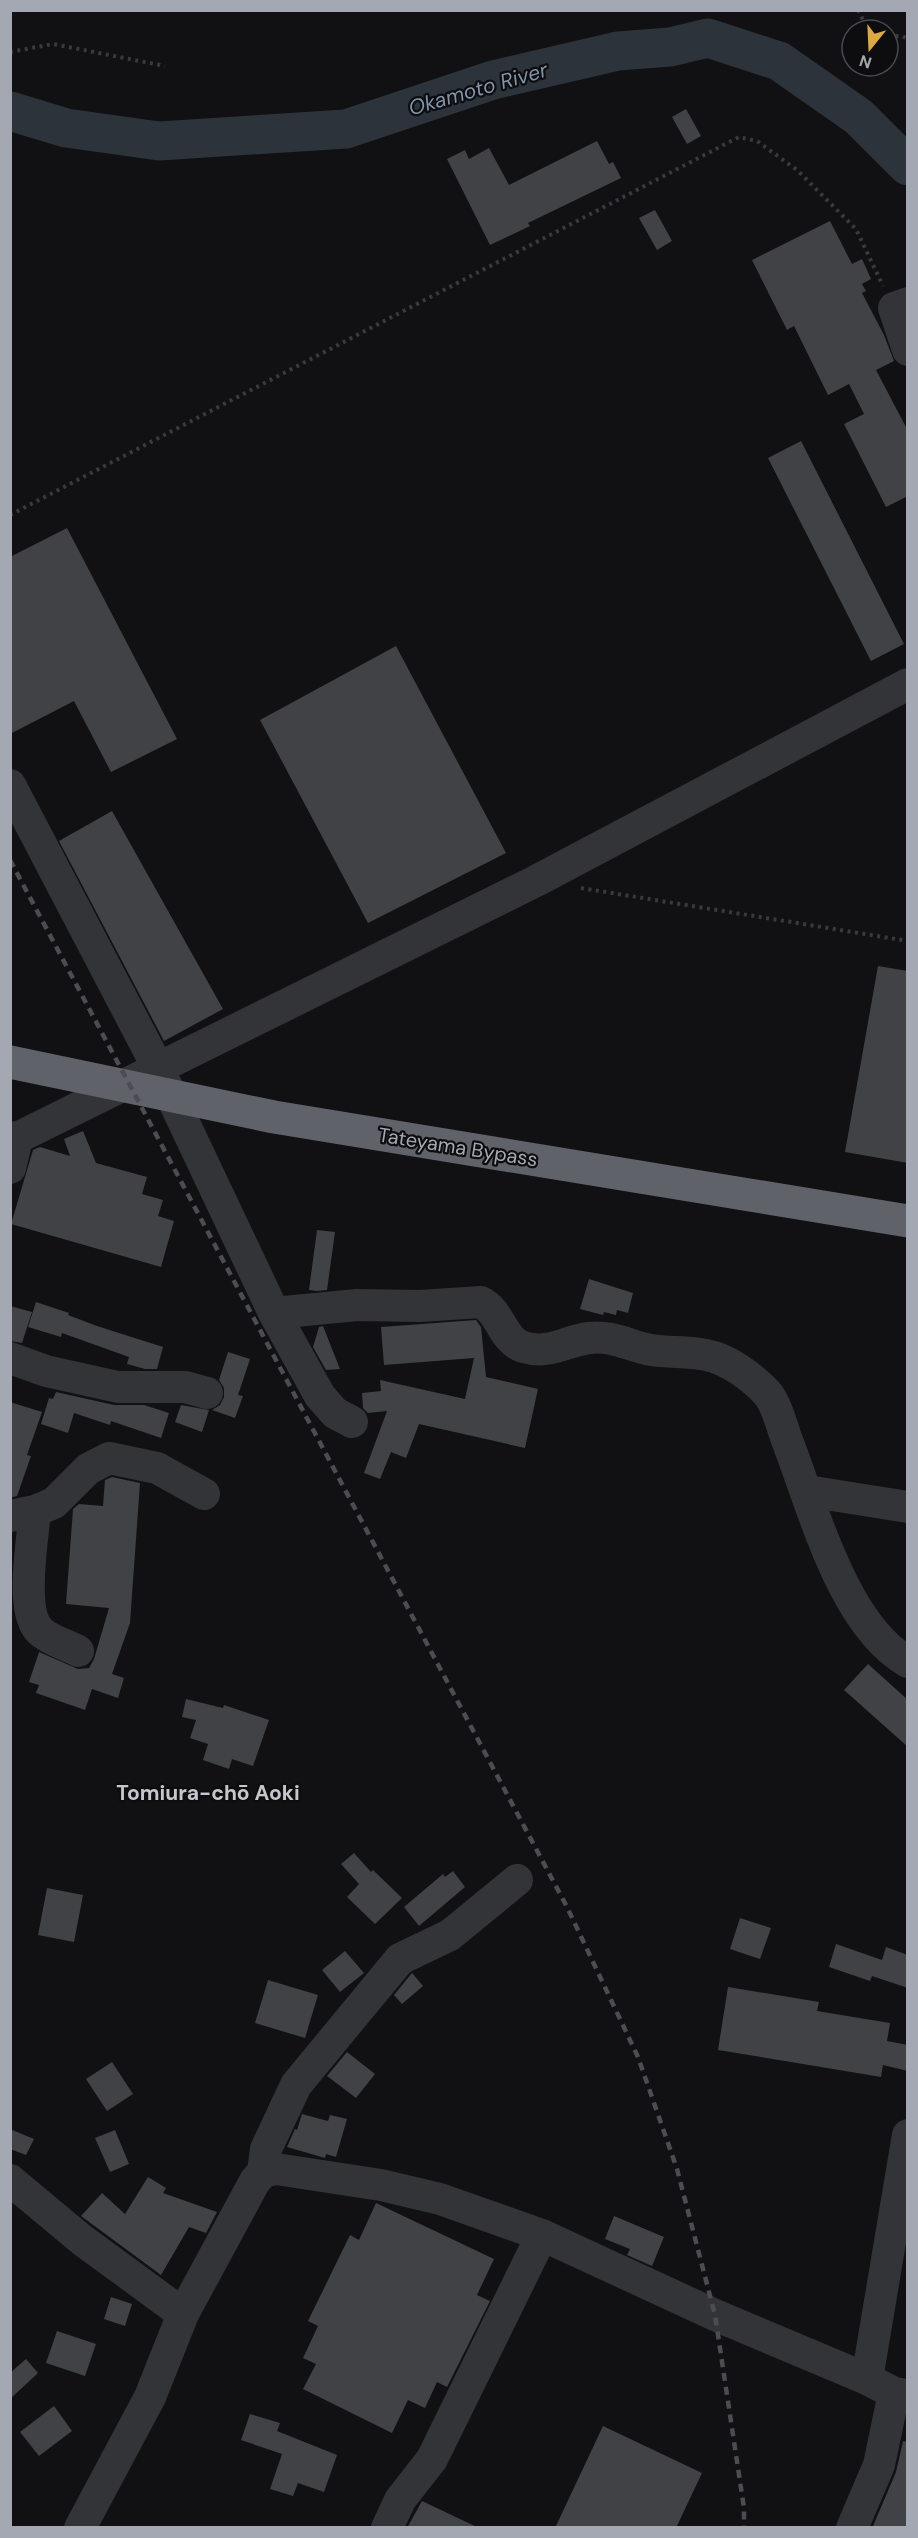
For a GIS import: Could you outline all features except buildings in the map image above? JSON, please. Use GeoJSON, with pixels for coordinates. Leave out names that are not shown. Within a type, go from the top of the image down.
{"type":"FeatureCollection","features":[{"type":"Feature","properties":{"kind":"highway","name":"Tateyama Bypass"},"geometry":{"type":"LineString","coordinates":[[10,1062],[274,1117],[908,1221]]}},
{"type":"Feature","properties":{"kind":"street"},"geometry":{"type":"LineString","coordinates":[[901,305],[908,350]]}},
{"type":"Feature","properties":{"kind":"street"},"geometry":{"type":"LineString","coordinates":[[10,1168],[14,1137],[536,881],[908,684]]}},
{"type":"Feature","properties":{"kind":"street"},"geometry":{"type":"LineString","coordinates":[[10,785],[158,1068],[274,1313],[320,1396],[335,1413],[352,1422]]}},
{"type":"Feature","properties":{"kind":"street"},"geometry":{"type":"LineString","coordinates":[[274,1313],[357,1305],[420,1306],[481,1302],[490,1306],[512,1342],[524,1347],[549,1350],[588,1338],[613,1337],[650,1350],[707,1355],[741,1371],[769,1395],[807,1491],[827,1551],[849,1598],[890,1652],[908,1662]]}},
{"type":"Feature","properties":{"kind":"street"},"geometry":{"type":"LineString","coordinates":[[10,1358],[46,1371],[118,1387],[185,1387],[207,1393]]}},
{"type":"Feature","properties":{"kind":"street"},"geometry":{"type":"LineString","coordinates":[[78,1651],[40,1631],[33,1617],[28,1594],[23,1513],[54,1503],[88,1469],[109,1458],[157,1468],[204,1494]]}},
{"type":"Feature","properties":{"kind":"street"},"geometry":{"type":"LineString","coordinates":[[807,1491],[908,1507]]}},
{"type":"Feature","properties":{"kind":"street"},"geometry":{"type":"LineString","coordinates":[[80,2528],[150,2397],[183,2314],[255,2181],[263,2172],[266,2149],[296,2085],[400,1959],[450,1935],[517,1880]]}},
{"type":"Feature","properties":{"kind":"street"},"geometry":{"type":"LineString","coordinates":[[852,2528],[879,2464],[889,2389],[908,2135]]}},
{"type":"Feature","properties":{"kind":"street"},"geometry":{"type":"LineString","coordinates":[[263,2172],[276,2169],[381,2185],[440,2199],[542,2235],[706,2311],[889,2389]]}},
{"type":"Feature","properties":{"kind":"street"},"geometry":{"type":"LineString","coordinates":[[10,2180],[82,2240],[183,2314]]}},
{"type":"Feature","properties":{"kind":"street"},"geometry":{"type":"LineString","coordinates":[[387,2528],[400,2500],[432,2459],[542,2235]]}},
{"type":"Feature","properties":{"kind":"path"},"geometry":{"type":"LineString","coordinates":[[10,52],[53,44],[165,66]]}},
{"type":"Feature","properties":{"kind":"path"},"geometry":{"type":"LineString","coordinates":[[10,515],[739,137],[757,141],[797,170],[856,230],[901,305]]}},
{"type":"Feature","properties":{"kind":"path"},"geometry":{"type":"LineString","coordinates":[[536,881],[908,941]]}},
{"type":"Feature","properties":{"kind":"waterway","name":"Okamoto River"},"geometry":{"type":"LineString","coordinates":[[10,111],[66,128],[159,141],[346,129],[493,80],[618,51],[670,47],[708,38],[779,61],[859,117],[908,166]]}},
{"type":"Feature","properties":{"kind":"railway"},"geometry":{"type":"LineString","coordinates":[[10,860],[567,1907],[638,2057],[677,2169],[715,2315],[744,2508],[744,2528]]}},
{"type":"Feature","properties":{"kind":"district","name":"Tomiura-chō Aoki"},"geometry":{"type":"Point","coordinates":[208,1793]}}]}
